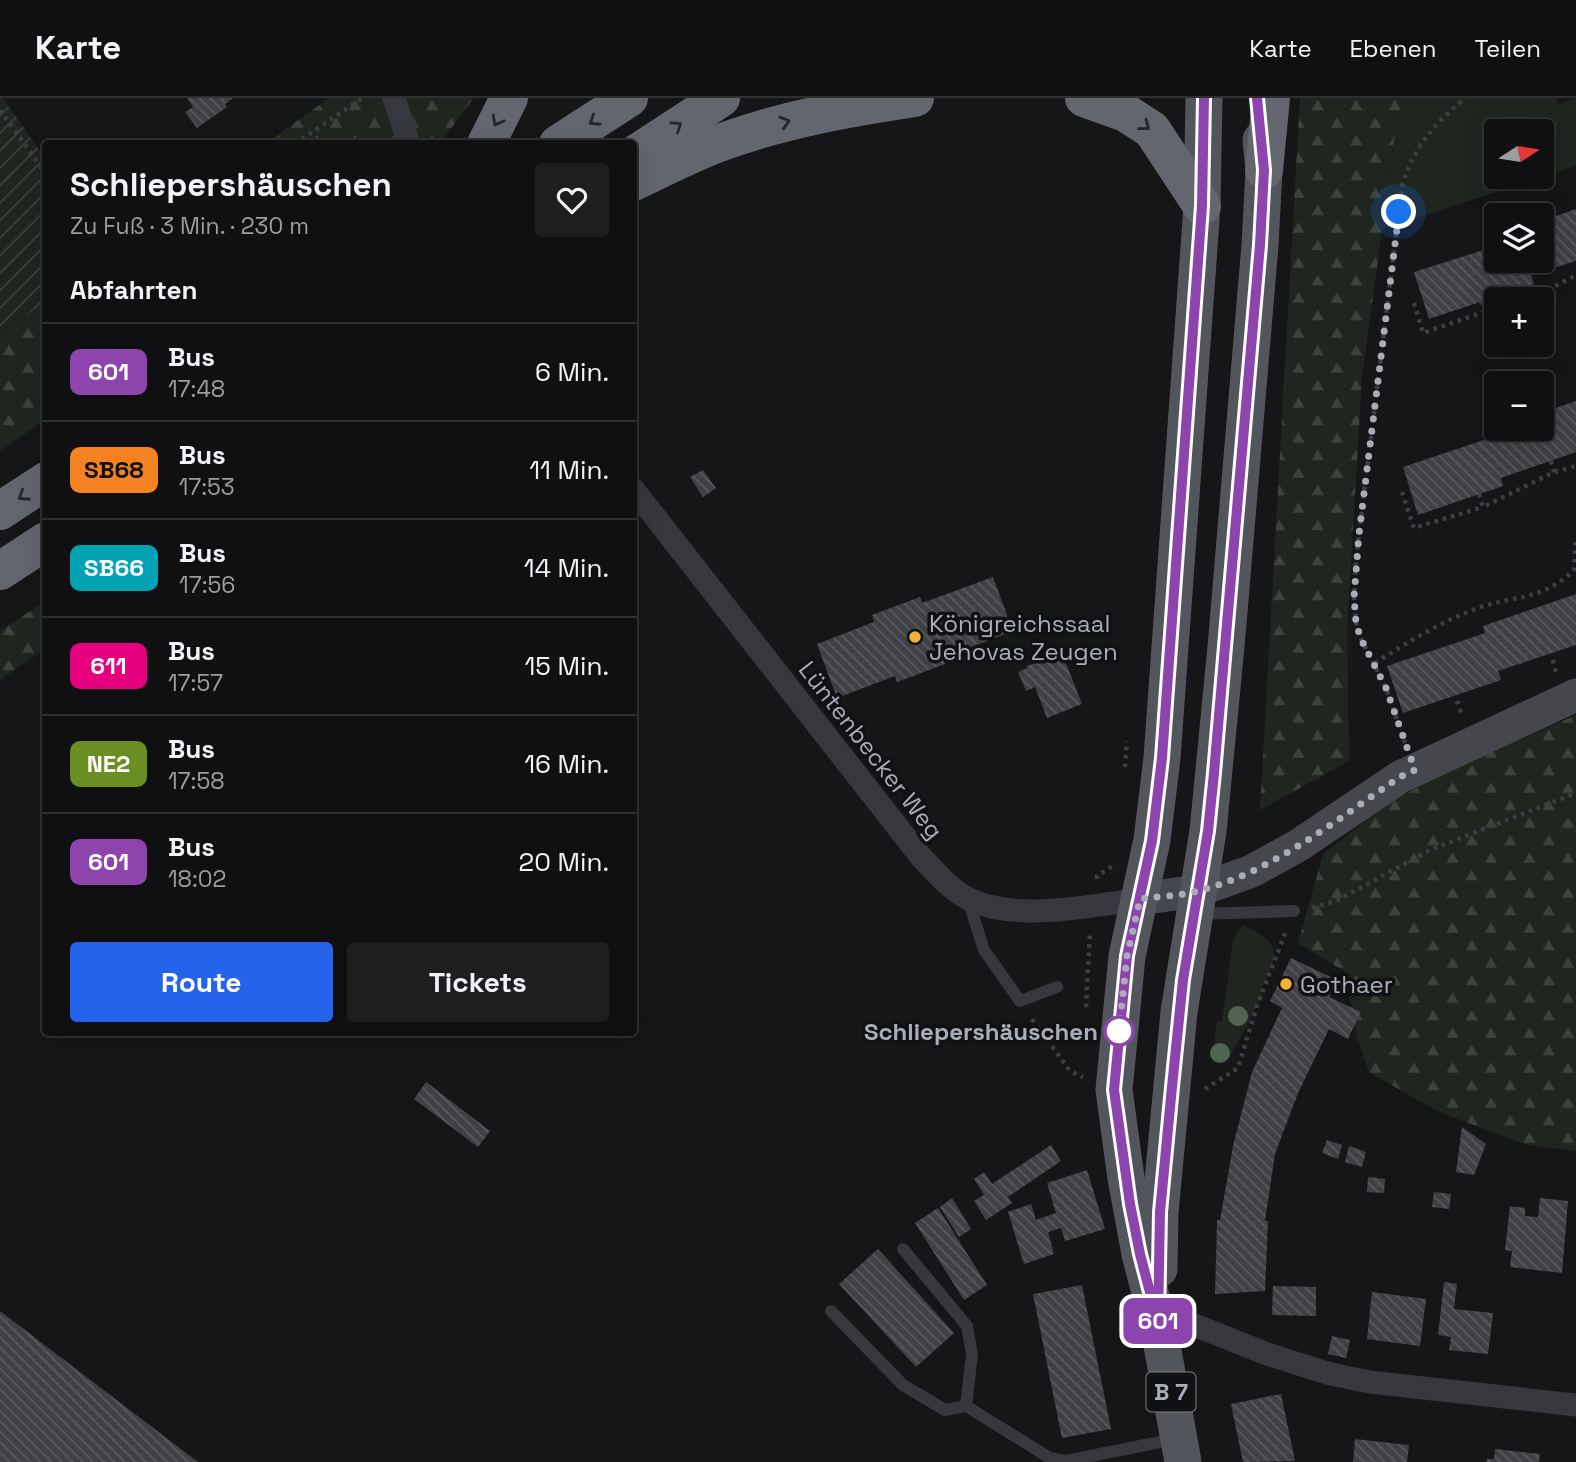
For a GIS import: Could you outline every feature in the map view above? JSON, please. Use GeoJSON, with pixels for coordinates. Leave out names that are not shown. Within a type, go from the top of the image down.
{"type":"FeatureCollection","features":[{"type":"Feature","properties":{"kind":"highway"},"geometry":{"type":"LineString","coordinates":[[488,140],[509,98]]}},
{"type":"Feature","properties":{"kind":"highway"},"geometry":{"type":"LineString","coordinates":[[564,140],[629,98]]}},
{"type":"Feature","properties":{"kind":"highway"},"geometry":{"type":"LineString","coordinates":[[637,153],[721,98]]}},
{"type":"Feature","properties":{"kind":"highway"},"geometry":{"type":"LineString","coordinates":[[637,181],[720,142],[795,119],[915,98]]}},
{"type":"Feature","properties":{"kind":"highway"},"geometry":{"type":"LineString","coordinates":[[1084,98],[1126,113],[1152,130],[1202,206]]}},
{"type":"Feature","properties":{"kind":"highway"},"geometry":{"type":"LineString","coordinates":[[1264,170],[1271,98]]}},
{"type":"Feature","properties":{"kind":"highway"},"geometry":{"type":"LineString","coordinates":[[0,511],[42,484]]}},
{"type":"Feature","properties":{"kind":"highway"},"geometry":{"type":"LineString","coordinates":[[0,571],[42,544]]}},
{"type":"Feature","properties":{"kind":"main road","name":"B 7"},"geometry":{"type":"LineString","coordinates":[[1181,1450],[1158,1323],[1140,1254],[1128,1191],[1098,1083],[1152,841],[1162,758],[1202,206],[1204,98]]}},
{"type":"Feature","properties":{"kind":"main road","name":"B 7"},"geometry":{"type":"LineString","coordinates":[[1158,1323],[1160,1212],[1169,1112],[1183,980],[1208,831],[1255,314],[1264,170],[1257,98]]}},
{"type":"Feature","properties":{"kind":"street"},"geometry":{"type":"LineString","coordinates":[[394,98],[408,140]]}},
{"type":"Feature","properties":{"kind":"street","name":"Lüntenbecker Weg"},"geometry":{"type":"LineString","coordinates":[[637,494],[921,857],[944,881],[968,899],[1009,910],[1140,899]]}},
{"type":"Feature","properties":{"kind":"street"},"geometry":{"type":"LineString","coordinates":[[1140,899],[1195,902],[1287,852],[1400,777],[1576,695]]}},
{"type":"Feature","properties":{"kind":"street"},"geometry":{"type":"LineString","coordinates":[[1158,1323],[1197,1326],[1303,1365],[1369,1382],[1576,1405]]}},
{"type":"Feature","properties":{"kind":"lane"},"geometry":{"type":"LineString","coordinates":[[968,899],[984,950],[1020,1001],[1057,987]]}},
{"type":"Feature","properties":{"kind":"lane"},"geometry":{"type":"LineString","coordinates":[[1195,902],[1294,911]]}},
{"type":"Feature","properties":{"kind":"lane"},"geometry":{"type":"LineString","coordinates":[[903,1250],[967,1326],[972,1354],[966,1406]]}},
{"type":"Feature","properties":{"kind":"lane"},"geometry":{"type":"LineString","coordinates":[[831,1311],[903,1385],[945,1410],[966,1406],[1050,1458],[1066,1461],[1181,1450]]}},
{"type":"Feature","properties":{"kind":"path"},"geometry":{"type":"LineString","coordinates":[[301,140],[362,98]]}},
{"type":"Feature","properties":{"kind":"path"},"geometry":{"type":"LineString","coordinates":[[1415,770],[1386,688],[1361,639],[1356,623],[1356,558],[1402,186],[1409,162],[1423,141],[1452,109],[1466,98]]}},
{"type":"Feature","properties":{"kind":"path"},"geometry":{"type":"LineString","coordinates":[[0,110],[42,168]]}},
{"type":"Feature","properties":{"kind":"path"},"geometry":{"type":"LineString","coordinates":[[1553,287],[1576,275]]}},
{"type":"Feature","properties":{"kind":"path"},"geometry":{"type":"LineString","coordinates":[[1481,301],[1484,309]]}},
{"type":"Feature","properties":{"kind":"path"},"geometry":{"type":"LineString","coordinates":[[1414,303],[1423,333],[1484,312]]}},
{"type":"Feature","properties":{"kind":"path"},"geometry":{"type":"LineString","coordinates":[[1551,461],[1554,472]]}},
{"type":"Feature","properties":{"kind":"path"},"geometry":{"type":"LineString","coordinates":[[1402,492],[1414,528],[1483,507],[1554,472],[1576,466]]}},
{"type":"Feature","properties":{"kind":"path"},"geometry":{"type":"LineString","coordinates":[[1479,494],[1483,507]]}},
{"type":"Feature","properties":{"kind":"path"},"geometry":{"type":"LineString","coordinates":[[1375,663],[1406,643],[1473,610],[1550,589],[1574,570],[1576,538]]}},
{"type":"Feature","properties":{"kind":"path"},"geometry":{"type":"LineString","coordinates":[[1124,768],[1127,740]]}},
{"type":"Feature","properties":{"kind":"path"},"geometry":{"type":"LineString","coordinates":[[1169,1112],[1238,1068],[1257,1006],[1294,911],[1336,901],[1430,850],[1576,793]]}},
{"type":"Feature","properties":{"kind":"path"},"geometry":{"type":"LineString","coordinates":[[1085,1021],[1092,905],[1097,876],[1115,864]]}},
{"type":"Feature","properties":{"kind":"path"},"geometry":{"type":"LineString","coordinates":[[1020,1001],[1070,1071],[1098,1083]]}},
{"type":"Feature","properties":{"kind":"path"},"geometry":{"type":"LineString","coordinates":[[1082,1062],[1098,1083]]}},
{"type":"Feature","properties":{"kind":"green space"},"geometry":{"type":"Polygon","coordinates":[[[0,98],[3,98],[42,154],[42,304],[0,335],[0,98]]]}},
{"type":"Feature","properties":{"kind":"green space"},"geometry":{"type":"Polygon","coordinates":[[[329,98],[474,98],[442,140],[271,140],[329,98]]]}},
{"type":"Feature","properties":{"kind":"green space"},"geometry":{"type":"Polygon","coordinates":[[[1300,98],[1413,98],[1398,112],[1362,377],[1347,631],[1349,761],[1260,810],[1300,98]]]}},
{"type":"Feature","properties":{"kind":"green space"},"geometry":{"type":"Polygon","coordinates":[[[1413,98],[1556,98],[1558,104],[1576,98],[1576,166],[1554,173],[1554,119],[1484,119],[1484,189],[1505,189],[1382,229],[1398,112],[1413,98]]]}},
{"type":"Feature","properties":{"kind":"green space"},"geometry":{"type":"Polygon","coordinates":[[[42,303],[42,422],[0,451],[0,335],[42,303]]]}},
{"type":"Feature","properties":{"kind":"green space"},"geometry":{"type":"Polygon","coordinates":[[[42,603],[42,651],[0,680],[0,631],[42,603]]]}},
{"type":"Feature","properties":{"kind":"green space"},"geometry":{"type":"Polygon","coordinates":[[[1576,715],[1576,1151],[1527,1145],[1439,1112],[1369,1072],[1357,1037],[1345,972],[1298,943],[1323,854],[1389,803],[1448,771],[1576,715]]]}},
{"type":"Feature","properties":{"kind":"green space"},"geometry":{"type":"Polygon","coordinates":[[[1244,925],[1272,946],[1273,960],[1260,992],[1263,995],[1230,1057],[1222,1061],[1213,1054],[1217,1021],[1222,1021],[1233,941],[1238,930],[1244,925]]]}},
{"type":"Feature","properties":{"kind":"building"},"geometry":{"type":"Polygon","coordinates":[[[187,98],[233,98],[225,104],[227,107],[197,128],[185,112],[193,107],[187,98]]]}},
{"type":"Feature","properties":{"kind":"building"},"geometry":{"type":"Polygon","coordinates":[[[1576,209],[1576,261],[1554,268],[1554,217],[1576,209]]]}},
{"type":"Feature","properties":{"kind":"building"},"geometry":{"type":"Polygon","coordinates":[[[1484,250],[1484,273],[1537,273],[1531,275],[1534,284],[1525,287],[1484,287],[1484,301],[1429,319],[1414,272],[1484,250]]]}},
{"type":"Feature","properties":{"kind":"building"},"geometry":{"type":"Polygon","coordinates":[[[1576,401],[1576,452],[1501,478],[1503,486],[1418,515],[1403,467],[1484,440],[1554,441],[1554,409],[1576,401]]]}},
{"type":"Feature","properties":{"kind":"building"},"geometry":{"type":"Polygon","coordinates":[[[703,470],[716,488],[703,497],[690,477],[703,470]]]}},
{"type":"Feature","properties":{"kind":"building","name":"Königreichssaal Jehovas Zeugen"},"geometry":{"type":"Polygon","coordinates":[[[993,577],[1013,631],[943,658],[945,664],[897,682],[895,676],[837,698],[817,644],[874,622],[872,615],[920,597],[922,603],[993,577]]]}},
{"type":"Feature","properties":{"kind":"building"},"geometry":{"type":"Polygon","coordinates":[[[1576,594],[1576,645],[1498,671],[1501,680],[1403,713],[1387,666],[1485,633],[1483,626],[1576,594]]]}},
{"type":"Feature","properties":{"kind":"building"},"geometry":{"type":"Polygon","coordinates":[[[1062,653],[1082,704],[1047,718],[1035,687],[1026,691],[1018,672],[1062,653]]]}},
{"type":"Feature","properties":{"kind":"building"},"geometry":{"type":"Polygon","coordinates":[[[1291,958],[1337,980],[1329,997],[1361,1012],[1348,1039],[1329,1029],[1298,1093],[1275,1154],[1265,1221],[1268,1221],[1265,1291],[1215,1294],[1217,1220],[1220,1220],[1233,1146],[1252,1072],[1282,1008],[1270,1001],[1291,958]]]}},
{"type":"Feature","properties":{"kind":"building"},"geometry":{"type":"Polygon","coordinates":[[[426,1082],[490,1131],[478,1147],[414,1099],[426,1082]]]}},
{"type":"Feature","properties":{"kind":"building"},"geometry":{"type":"Polygon","coordinates":[[[1462,1127],[1486,1144],[1474,1175],[1456,1172],[1462,1127]]]}},
{"type":"Feature","properties":{"kind":"building"},"geometry":{"type":"Polygon","coordinates":[[[1327,1140],[1342,1145],[1338,1159],[1322,1153],[1327,1140]]]}},
{"type":"Feature","properties":{"kind":"building"},"geometry":{"type":"Polygon","coordinates":[[[1051,1145],[1061,1161],[1008,1197],[1012,1203],[986,1220],[974,1201],[984,1195],[974,1179],[984,1172],[992,1184],[1051,1145]]]}},
{"type":"Feature","properties":{"kind":"building"},"geometry":{"type":"Polygon","coordinates":[[[1349,1146],[1366,1152],[1362,1167],[1345,1162],[1349,1146]]]}},
{"type":"Feature","properties":{"kind":"building"},"geometry":{"type":"Polygon","coordinates":[[[1087,1170],[1105,1229],[1065,1241],[1061,1228],[1048,1232],[1054,1254],[1024,1264],[1008,1212],[1031,1204],[1036,1220],[1056,1213],[1047,1183],[1087,1170]]]}},
{"type":"Feature","properties":{"kind":"building"},"geometry":{"type":"Polygon","coordinates":[[[1368,1177],[1385,1179],[1384,1193],[1367,1192],[1368,1177]]]}},
{"type":"Feature","properties":{"kind":"building"},"geometry":{"type":"Polygon","coordinates":[[[1434,1192],[1451,1194],[1449,1209],[1432,1207],[1434,1192]]]}},
{"type":"Feature","properties":{"kind":"building"},"geometry":{"type":"Polygon","coordinates":[[[952,1198],[971,1229],[959,1237],[940,1207],[952,1198]]]}},
{"type":"Feature","properties":{"kind":"building"},"geometry":{"type":"Polygon","coordinates":[[[1540,1198],[1568,1201],[1562,1273],[1510,1267],[1512,1251],[1505,1250],[1510,1206],[1525,1208],[1525,1216],[1538,1217],[1540,1198]]]}},
{"type":"Feature","properties":{"kind":"building"},"geometry":{"type":"Polygon","coordinates":[[[938,1208],[987,1285],[964,1300],[915,1223],[938,1208]]]}},
{"type":"Feature","properties":{"kind":"building"},"geometry":{"type":"Polygon","coordinates":[[[878,1249],[954,1333],[916,1367],[839,1284],[878,1249]]]}},
{"type":"Feature","properties":{"kind":"building"},"geometry":{"type":"Polygon","coordinates":[[[1444,1282],[1457,1284],[1454,1309],[1493,1313],[1488,1354],[1449,1350],[1451,1337],[1438,1335],[1444,1282]]]}},
{"type":"Feature","properties":{"kind":"building"},"geometry":{"type":"Polygon","coordinates":[[[1082,1285],[1111,1429],[1062,1438],[1033,1294],[1082,1285]]]}},
{"type":"Feature","properties":{"kind":"building"},"geometry":{"type":"Polygon","coordinates":[[[1273,1286],[1316,1287],[1316,1316],[1272,1315],[1273,1286]]]}},
{"type":"Feature","properties":{"kind":"building"},"geometry":{"type":"Polygon","coordinates":[[[1372,1292],[1426,1299],[1420,1346],[1367,1339],[1372,1292]]]}},
{"type":"Feature","properties":{"kind":"building"},"geometry":{"type":"Polygon","coordinates":[[[0,1311],[198,1462],[0,1462],[0,1311]]]}},
{"type":"Feature","properties":{"kind":"building"},"geometry":{"type":"Polygon","coordinates":[[[1332,1336],[1350,1340],[1346,1358],[1328,1354],[1332,1336]]]}},
{"type":"Feature","properties":{"kind":"building"},"geometry":{"type":"Polygon","coordinates":[[[1281,1394],[1295,1461],[1243,1462],[1231,1404],[1281,1394]]]}},
{"type":"Feature","properties":{"kind":"building"},"geometry":{"type":"Polygon","coordinates":[[[1355,1439],[1409,1445],[1407,1462],[1353,1462],[1355,1439]]]}},
{"type":"Feature","properties":{"kind":"building"},"geometry":{"type":"Polygon","coordinates":[[[1495,1449],[1540,1454],[1539,1462],[1486,1462],[1487,1459],[1494,1459],[1495,1449]]]}},
{"type":"Feature","properties":{"kind":"bus line","name":"601"},"geometry":{"type":"LineString","coordinates":[[1204,98],[1202,206],[1162,758],[1152,841],[1127,956],[1114,1090],[1130,1204],[1158,1323],[1160,1212],[1167,1137],[1183,980],[1208,831],[1255,314],[1264,170],[1257,98]]}},
{"type":"Feature","properties":{"kind":"place","name":"Königreichssaal Jehovas Zeugen"},"geometry":{"type":"Point","coordinates":[915,637]}},
{"type":"Feature","properties":{"kind":"place","name":"Gothaer"},"geometry":{"type":"Point","coordinates":[1286,984]}},
{"type":"Feature","properties":{"kind":"place","name":"Schliepershäuschen"},"geometry":{"type":"Point","coordinates":[1119,1031]}},
{"type":"Feature","properties":{"kind":"route"},"geometry":{"type":"LineString","coordinates":[[1119,1031],[1127,956],[1140,899],[1198,891],[1252,871],[1299,845],[1400,777],[1415,770],[1380,673],[1361,639],[1356,623],[1354,597],[1356,558],[1399,212]]}}]}
